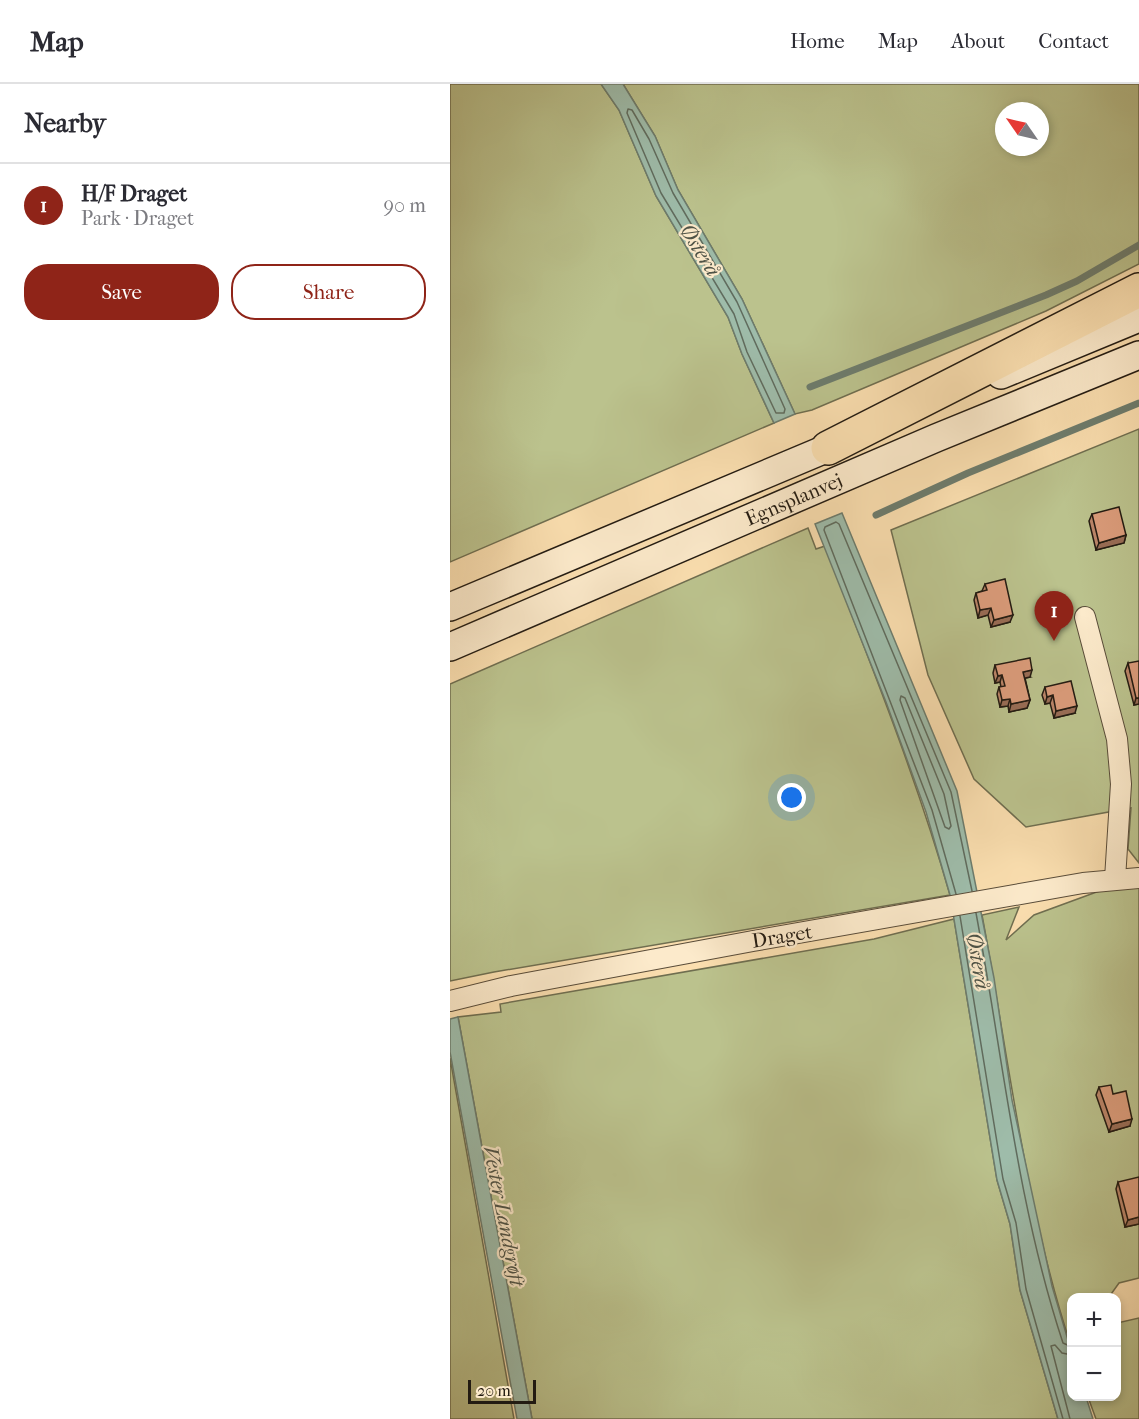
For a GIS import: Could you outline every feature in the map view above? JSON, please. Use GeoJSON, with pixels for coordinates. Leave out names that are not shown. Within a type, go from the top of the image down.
{"type":"FeatureCollection","features":[{"type":"Feature","properties":{"kind":"highway"},"geometry":{"type":"LineString","coordinates":[[828,448],[1139,290]]}},
{"type":"Feature","properties":{"kind":"main road","name":"Egnsplanvej"},"geometry":{"type":"LineString","coordinates":[[450,607],[1139,318]]}},
{"type":"Feature","properties":{"kind":"main road","name":"Egnsplanvej"},"geometry":{"type":"LineString","coordinates":[[450,647],[936,438],[1139,355]]}},
{"type":"Feature","properties":{"kind":"street"},"geometry":{"type":"LineString","coordinates":[[1085,617],[1117,739],[1121,784],[1115,879]]}},
{"type":"Feature","properties":{"kind":"street","name":"Draget"},"geometry":{"type":"LineString","coordinates":[[450,1001],[522,984],[753,941],[1115,879],[1139,878]]}},
{"type":"Feature","properties":{"kind":"green space"},"geometry":{"type":"Polygon","coordinates":[[[450,84],[601,84],[619,110],[656,196],[728,317],[742,354],[774,423],[450,562],[450,84]]]}},
{"type":"Feature","properties":{"kind":"green space"},"geometry":{"type":"Polygon","coordinates":[[[623,84],[1139,84],[1139,264],[1046,311],[812,410],[795,414],[742,299],[678,190],[655,136],[623,84]]]}},
{"type":"Feature","properties":{"kind":"green space"},"geometry":{"type":"Polygon","coordinates":[[[1139,429],[1139,863],[1128,849],[1131,808],[1026,827],[974,779],[928,675],[891,530],[1139,429]]]}},
{"type":"Feature","properties":{"kind":"green space"},"geometry":{"type":"Polygon","coordinates":[[[808,528],[816,549],[825,546],[859,633],[892,719],[950,895],[450,981],[450,684],[808,528]]]}},
{"type":"Feature","properties":{"kind":"green space"},"geometry":{"type":"Polygon","coordinates":[[[1139,887],[1139,1278],[1119,1283],[1112,1293],[1067,1293],[1067,1333],[1041,1240],[1019,1132],[982,915],[1019,907],[1006,940],[1034,915],[1102,890],[1139,887]]]}},
{"type":"Feature","properties":{"kind":"green space"},"geometry":{"type":"Polygon","coordinates":[[[954,919],[997,1180],[1010,1224],[1020,1290],[1058,1419],[532,1419],[458,1017],[501,1012],[500,1004],[874,939],[954,919]]]}},
{"type":"Feature","properties":{"kind":"green space"},"geometry":{"type":"Polygon","coordinates":[[[450,1058],[514,1419],[450,1419],[450,1058]]]}},
{"type":"Feature","properties":{"kind":"green space"},"geometry":{"type":"Polygon","coordinates":[[[1139,1318],[1139,1419],[1096,1419],[1089,1401],[1121,1401],[1121,1322],[1139,1318]]]}},
{"type":"Feature","properties":{"kind":"water","name":"Østerå"},"geometry":{"type":"Polygon","coordinates":[[[601,84],[623,84],[655,136],[678,190],[742,299],[795,414],[774,423],[742,354],[728,317],[656,196],[619,110],[601,84]]]}},
{"type":"Feature","properties":{"kind":"water","name":"Østerå"},"geometry":{"type":"Polygon","coordinates":[[[842,513],[957,791],[994,978],[1012,1100],[1052,1286],[1067,1337],[1067,1401],[1087,1401],[1093,1419],[1058,1419],[1020,1290],[1010,1224],[997,1180],[950,895],[926,812],[886,702],[815,524],[842,513]]]}},
{"type":"Feature","properties":{"kind":"water"},"geometry":{"type":"Polygon","coordinates":[[[458,1017],[532,1419],[517,1419],[450,1052],[450,1019],[458,1017]]]}},
{"type":"Feature","properties":{"kind":"building"},"geometry":{"type":"Polygon","coordinates":[[[1119,507],[1126,535],[1099,543],[1092,514],[1119,507]]]}},
{"type":"Feature","properties":{"kind":"building"},"geometry":{"type":"Polygon","coordinates":[[[1005,579],[1013,615],[994,620],[991,608],[980,610],[976,593],[987,590],[985,584],[1005,579]]]}},
{"type":"Feature","properties":{"kind":"building"},"geometry":{"type":"Polygon","coordinates":[[[1030,658],[1032,670],[1023,672],[1030,700],[1011,704],[1010,699],[1002,700],[999,687],[1005,686],[1002,675],[998,676],[995,665],[1030,658]]]}},
{"type":"Feature","properties":{"kind":"building"},"geometry":{"type":"Polygon","coordinates":[[[1139,661],[1139,698],[1136,698],[1128,663],[1139,661]]]}},
{"type":"Feature","properties":{"kind":"building"},"geometry":{"type":"Polygon","coordinates":[[[1071,681],[1077,706],[1056,711],[1053,695],[1047,697],[1045,687],[1071,681]]]}},
{"type":"Feature","properties":{"kind":"building"},"geometry":{"type":"Polygon","coordinates":[[[1111,1085],[1113,1094],[1126,1091],[1132,1119],[1112,1124],[1099,1087],[1111,1085]]]}},
{"type":"Feature","properties":{"kind":"building"},"geometry":{"type":"Polygon","coordinates":[[[1139,1177],[1139,1217],[1128,1220],[1118,1182],[1139,1177]]]}},
{"type":"Feature","properties":{"kind":"waterway"},"geometry":{"type":"LineString","coordinates":[[810,387],[1046,295],[1077,281],[1139,245]]}},
{"type":"Feature","properties":{"kind":"waterway"},"geometry":{"type":"LineString","coordinates":[[876,515],[968,473],[1139,403]]}},
{"type":"Feature","properties":{"kind":"place","name":"H/F Draget"},"geometry":{"type":"Point","coordinates":[1054,641]}},
{"type":"Feature","properties":{"kind":"water label","name":"Vester Landgrøft"},"geometry":{"type":"Point","coordinates":[504,1216]}}]}
